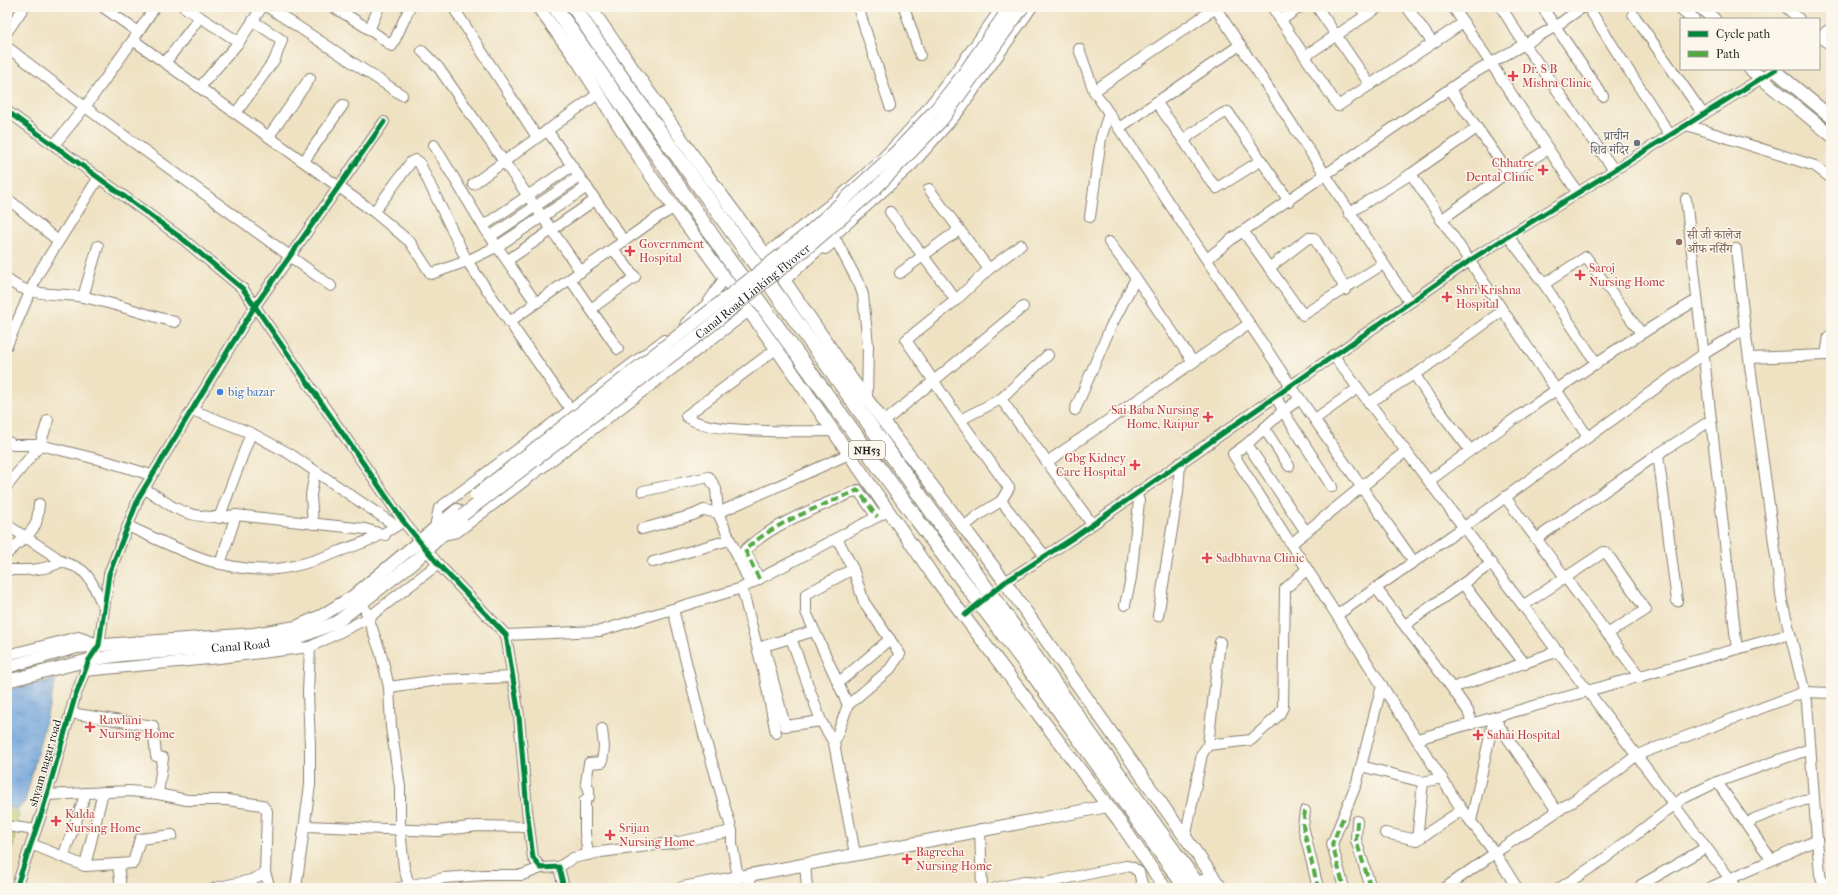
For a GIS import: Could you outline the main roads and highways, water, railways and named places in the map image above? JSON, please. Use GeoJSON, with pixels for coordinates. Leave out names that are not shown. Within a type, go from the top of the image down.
{"type":"FeatureCollection","features":[{"type":"Feature","properties":{"kind":"highway","name":"NH53"},"geometry":{"type":"LineString","coordinates":[[556,7],[732,263],[918,521],[1195,887]]}},
{"type":"Feature","properties":{"kind":"highway","name":"NH53"},"geometry":{"type":"LineString","coordinates":[[574,7],[623,80],[753,261],[1195,887]]}},
{"type":"Feature","properties":{"kind":"highway"},"geometry":{"type":"LineString","coordinates":[[1195,887],[1211,876]]}},
{"type":"Feature","properties":{"kind":"main road"},"geometry":{"type":"LineString","coordinates":[[538,7],[598,94],[651,176],[776,349],[932,574],[1108,806],[1165,888]]}},
{"type":"Feature","properties":{"kind":"main road"},"geometry":{"type":"LineString","coordinates":[[590,7],[699,164],[765,254],[868,400],[1005,582],[1211,876],[1221,888]]}},
{"type":"Feature","properties":{"kind":"main road","name":"Canal Road Linking Flyover"},"geometry":{"type":"LineString","coordinates":[[439,531],[806,235],[896,152],[936,109],[962,76],[1010,7]]}},
{"type":"Feature","properties":{"kind":"main road","name":"Canal Road Linking Flyover"},"geometry":{"type":"LineString","coordinates":[[460,513],[704,331],[813,243],[875,189],[942,120],[1023,7]]}},
{"type":"Feature","properties":{"kind":"main road"},"geometry":{"type":"LineString","coordinates":[[1679,7],[1692,18]]}},
{"type":"Feature","properties":{"kind":"main road"},"geometry":{"type":"LineString","coordinates":[[1700,7],[1713,18]]}},
{"type":"Feature","properties":{"kind":"main road"},"geometry":{"type":"LineString","coordinates":[[1751,70],[1831,135]]}},
{"type":"Feature","properties":{"kind":"main road"},"geometry":{"type":"LineString","coordinates":[[1775,70],[1831,117]]}},
{"type":"Feature","properties":{"kind":"main road","name":"Canal Road"},"geometry":{"type":"LineString","coordinates":[[7,667],[77,647],[254,634],[296,627],[321,616],[352,597],[419,540],[439,531]]}},
{"type":"Feature","properties":{"kind":"main road","name":"Canal Road"},"geometry":{"type":"LineString","coordinates":[[7,681],[87,666],[121,655],[257,645],[298,638],[337,622],[363,603],[426,550],[439,531]]}},
{"type":"Feature","properties":{"kind":"main road"},"geometry":{"type":"LineString","coordinates":[[682,888],[1108,806]]}},
{"type":"Feature","properties":{"kind":"water"},"geometry":{"type":"Polygon","coordinates":[[[56,679],[25,802],[18,809],[7,807],[7,690],[56,679]]]}},
{"type":"Feature","properties":{"kind":"tunnel"},"geometry":{"type":"LineString","coordinates":[[965,615],[1005,582]]}},
{"type":"Feature","properties":{"kind":"place","name":"Dr. S B Mishra Clinic"},"geometry":{"type":"Point","coordinates":[1513,76]}},
{"type":"Feature","properties":{"kind":"place","name":"प्राचीन शिव मंदिर"},"geometry":{"type":"Point","coordinates":[1637,143]}},
{"type":"Feature","properties":{"kind":"place","name":"Chhatre Dental Clinic"},"geometry":{"type":"Point","coordinates":[1543,170]}},
{"type":"Feature","properties":{"kind":"place","name":"सी जी कालेज ऑफ नर्सिंग"},"geometry":{"type":"Point","coordinates":[1679,242]}},
{"type":"Feature","properties":{"kind":"place","name":"Government Hospital"},"geometry":{"type":"Point","coordinates":[630,251]}},
{"type":"Feature","properties":{"kind":"place","name":"Saroj Nursing Home"},"geometry":{"type":"Point","coordinates":[1580,275]}},
{"type":"Feature","properties":{"kind":"place","name":"Shri Krishna Hospital"},"geometry":{"type":"Point","coordinates":[1447,297]}},
{"type":"Feature","properties":{"kind":"place","name":"big bazar"},"geometry":{"type":"Point","coordinates":[220,392]}},
{"type":"Feature","properties":{"kind":"place","name":"Sai Baba Nursing Home, Raipur"},"geometry":{"type":"Point","coordinates":[1208,417]}},
{"type":"Feature","properties":{"kind":"place","name":"Gbg Kidney Care Hospital"},"geometry":{"type":"Point","coordinates":[1135,465]}},
{"type":"Feature","properties":{"kind":"place","name":"Sadbhavna Clinic"},"geometry":{"type":"Point","coordinates":[1207,558]}},
{"type":"Feature","properties":{"kind":"place","name":"Rawlani Nursing Home"},"geometry":{"type":"Point","coordinates":[90,727]}},
{"type":"Feature","properties":{"kind":"place","name":"Sahai Hospital"},"geometry":{"type":"Point","coordinates":[1478,735]}},
{"type":"Feature","properties":{"kind":"place","name":"Kalda Nursing Home"},"geometry":{"type":"Point","coordinates":[56,821]}},
{"type":"Feature","properties":{"kind":"place","name":"Srijan Nursing Home"},"geometry":{"type":"Point","coordinates":[610,835]}},
{"type":"Feature","properties":{"kind":"place","name":"Bagrecha Nursing Home"},"geometry":{"type":"Point","coordinates":[907,859]}}]}
